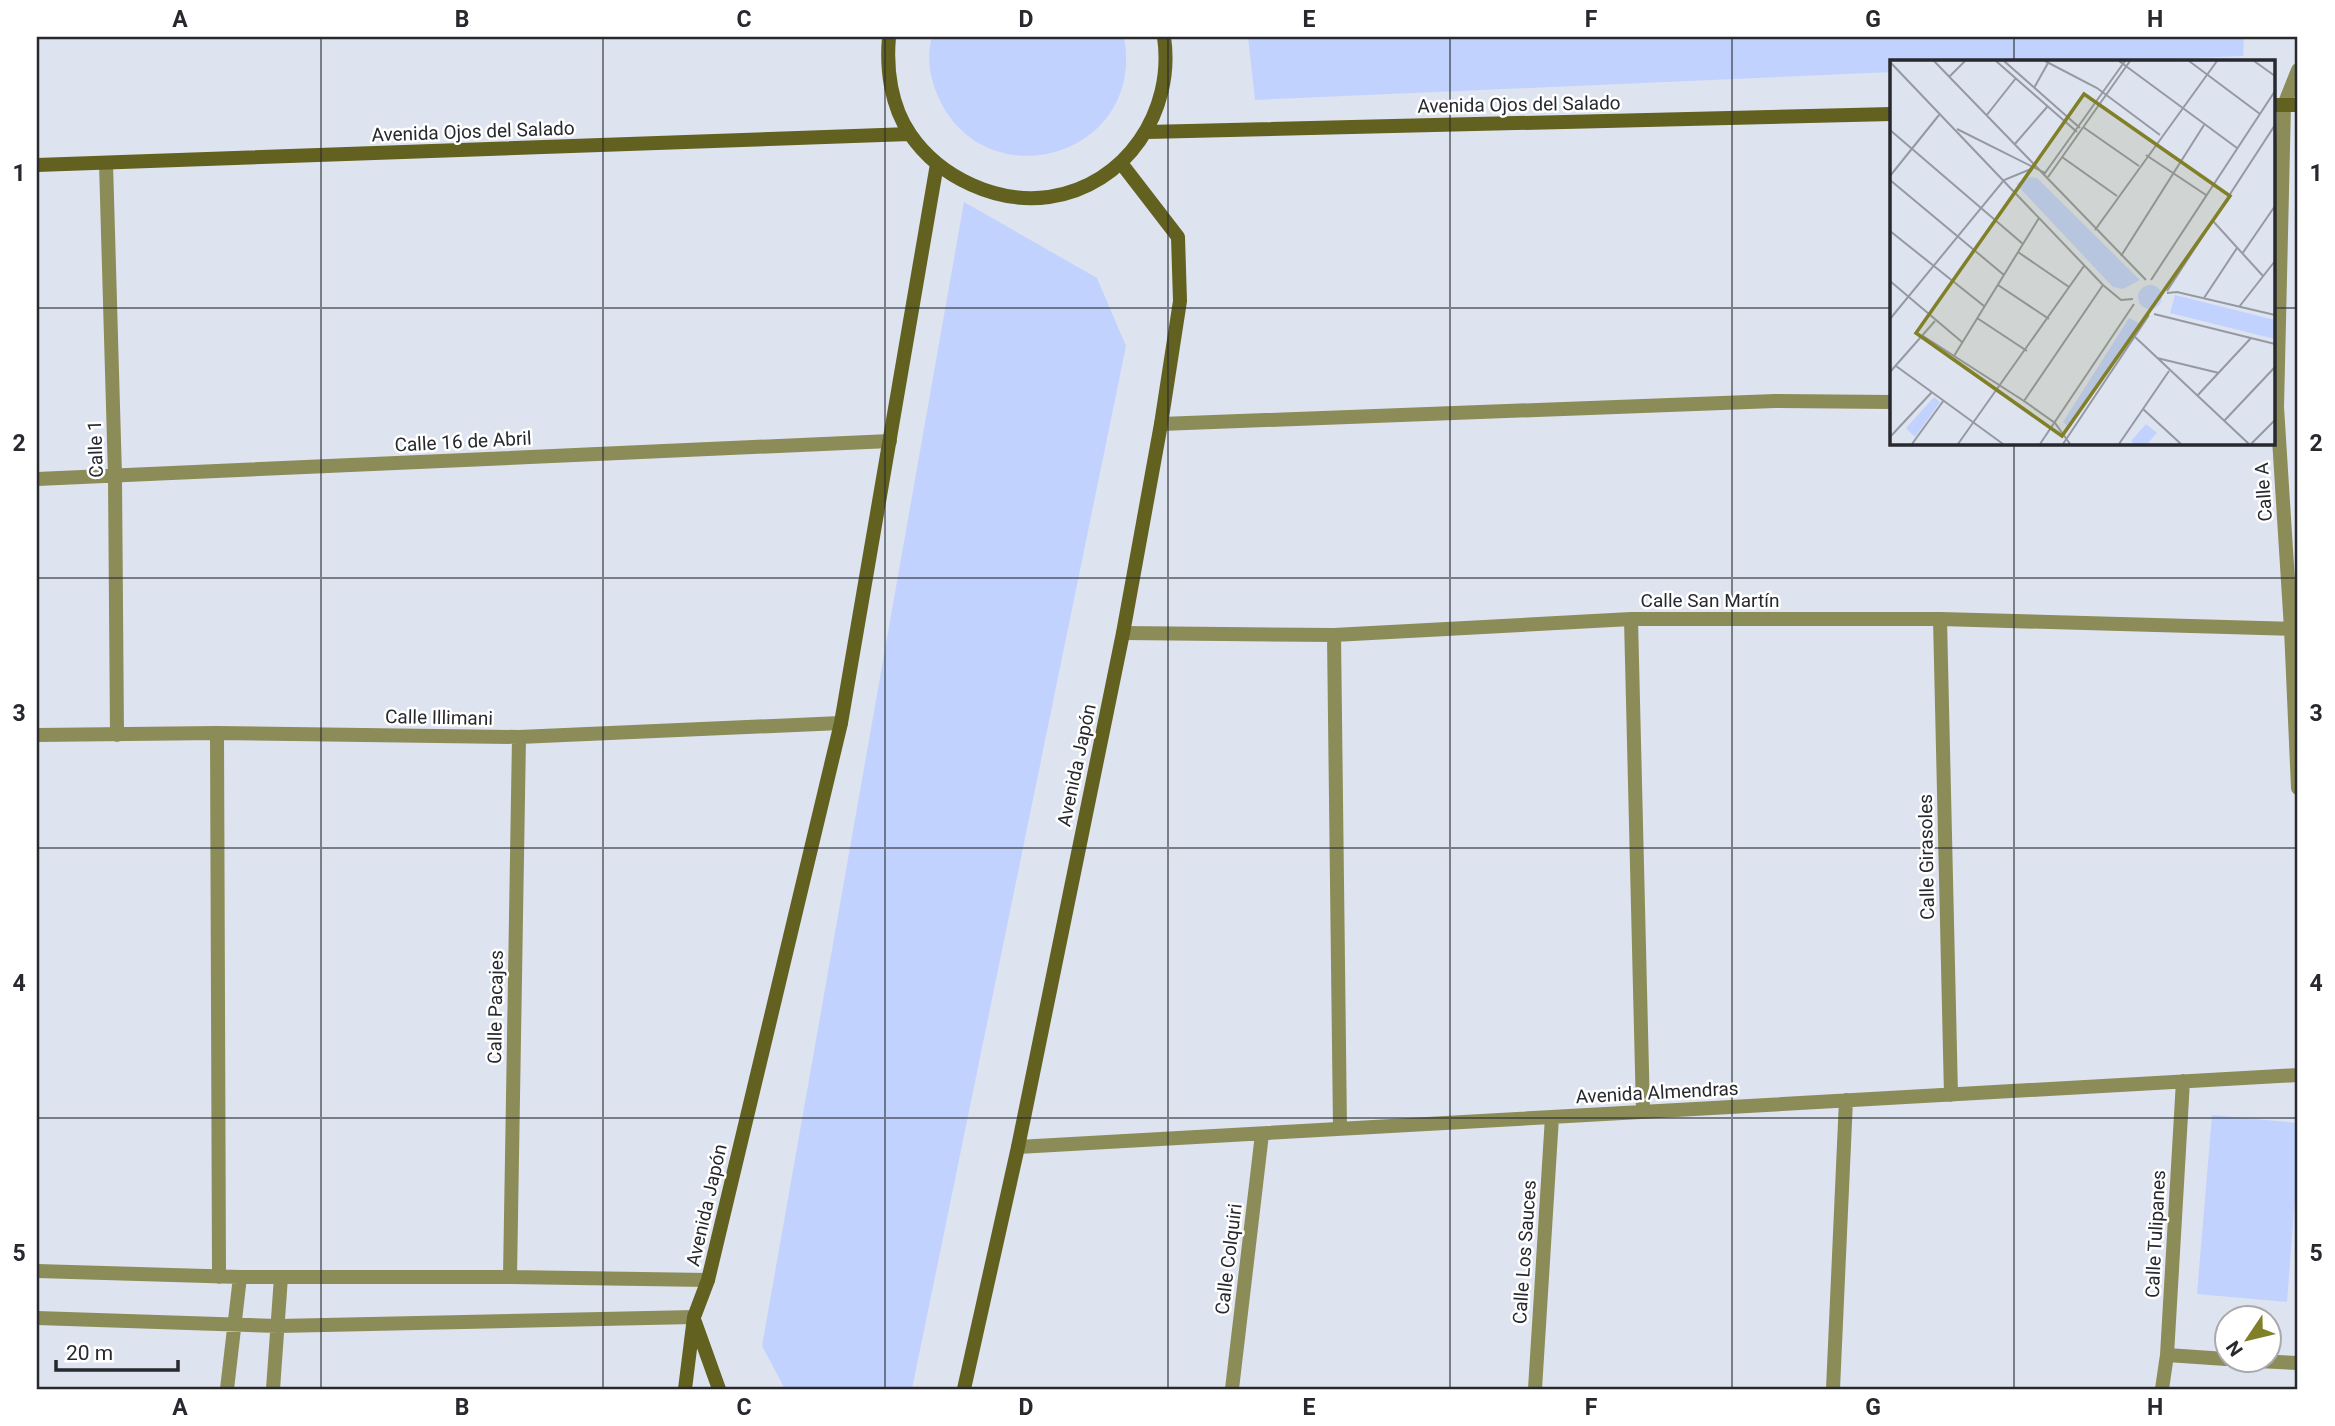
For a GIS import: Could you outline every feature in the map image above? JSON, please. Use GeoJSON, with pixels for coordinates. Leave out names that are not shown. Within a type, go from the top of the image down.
{"type":"FeatureCollection","features":[{"type":"Feature","properties":{"kind":"street"},"geometry":{"type":"LineString","coordinates":[[889,37],[888,72],[896,104],[910,134],[937,164],[970,186],[1009,197],[1049,197],[1088,185],[1121,163],[1147,132],[1162,96],[1167,58],[1164,37]]}},
{"type":"Feature","properties":{"kind":"street","name":"Calle A"},"geometry":{"type":"LineString","coordinates":[[2298,70],[2286,105],[2276,407],[2295,629],[2298,788]]}},
{"type":"Feature","properties":{"kind":"street","name":"Avenida Ojos del Salado"},"geometry":{"type":"LineString","coordinates":[[1147,132],[1890,114]]}},
{"type":"Feature","properties":{"kind":"street","name":"Avenida Ojos del Salado"},"geometry":{"type":"LineString","coordinates":[[37,165],[910,134]]}},
{"type":"Feature","properties":{"kind":"street","name":"Calle 1"},"geometry":{"type":"LineString","coordinates":[[106,163],[116,476],[117,735]]}},
{"type":"Feature","properties":{"kind":"street","name":"Avenida Japón"},"geometry":{"type":"LineString","coordinates":[[964,1389],[1018,1147],[1123,633],[1180,302],[1178,237],[1121,163]]}},
{"type":"Feature","properties":{"kind":"street","name":"Avenida Japón"},"geometry":{"type":"LineString","coordinates":[[685,1389],[694,1317],[708,1280],[841,723],[937,164]]}},
{"type":"Feature","properties":{"kind":"street"},"geometry":{"type":"LineString","coordinates":[[1161,424],[1775,401],[1890,402]]}},
{"type":"Feature","properties":{"kind":"street","name":"Calle 16 de Abril"},"geometry":{"type":"LineString","coordinates":[[37,479],[890,441]]}},
{"type":"Feature","properties":{"kind":"street"},"geometry":{"type":"LineString","coordinates":[[1631,619],[1643,1112]]}},
{"type":"Feature","properties":{"kind":"street","name":"Calle San Martín"},"geometry":{"type":"LineString","coordinates":[[1123,633],[1334,635],[1631,619],[1940,619],[2295,629]]}},
{"type":"Feature","properties":{"kind":"street","name":"Calle Girasoles"},"geometry":{"type":"LineString","coordinates":[[1940,619],[1951,1095]]}},
{"type":"Feature","properties":{"kind":"street"},"geometry":{"type":"LineString","coordinates":[[1334,635],[1340,1129]]}},
{"type":"Feature","properties":{"kind":"street","name":"Calle Illimani"},"geometry":{"type":"LineString","coordinates":[[37,735],[217,733],[519,737],[841,723]]}},
{"type":"Feature","properties":{"kind":"street"},"geometry":{"type":"LineString","coordinates":[[217,733],[219,1277]]}},
{"type":"Feature","properties":{"kind":"street","name":"Calle Pacajes"},"geometry":{"type":"LineString","coordinates":[[510,1277],[519,737]]}},
{"type":"Feature","properties":{"kind":"street","name":"Avenida Almendras"},"geometry":{"type":"LineString","coordinates":[[1018,1147],[2298,1075]]}},
{"type":"Feature","properties":{"kind":"street","name":"Calle Tulipanes"},"geometry":{"type":"LineString","coordinates":[[2162,1389],[2167,1355],[2183,1082]]}},
{"type":"Feature","properties":{"kind":"street"},"geometry":{"type":"LineString","coordinates":[[1833,1389],[1846,1100]]}},
{"type":"Feature","properties":{"kind":"street","name":"Calle Los Sauces"},"geometry":{"type":"LineString","coordinates":[[1535,1389],[1552,1117]]}},
{"type":"Feature","properties":{"kind":"street","name":"Calle Colquiri"},"geometry":{"type":"LineString","coordinates":[[1232,1389],[1262,1134]]}},
{"type":"Feature","properties":{"kind":"street"},"geometry":{"type":"LineString","coordinates":[[37,1271],[219,1277],[708,1280]]}},
{"type":"Feature","properties":{"kind":"street"},"geometry":{"type":"LineString","coordinates":[[227,1389],[240,1277]]}},
{"type":"Feature","properties":{"kind":"street"},"geometry":{"type":"LineString","coordinates":[[273,1389],[281,1277]]}},
{"type":"Feature","properties":{"kind":"street"},"geometry":{"type":"LineString","coordinates":[[37,1318],[278,1326],[694,1317],[719,1389]]}},
{"type":"Feature","properties":{"kind":"street"},"geometry":{"type":"LineString","coordinates":[[2167,1355],[2212,1358]]}},
{"type":"Feature","properties":{"kind":"shaded area"},"geometry":{"type":"Polygon","coordinates":[[[932,37],[1124,37],[1124,79],[1110,113],[1085,138],[1054,152],[1019,156],[985,147],[956,125],[933,83],[929,56],[932,37]]]}},
{"type":"Feature","properties":{"kind":"shaded area"},"geometry":{"type":"Polygon","coordinates":[[[1248,37],[2244,37],[2243,56],[2149,60],[1890,60],[1890,72],[1255,100],[1248,37]]]}},
{"type":"Feature","properties":{"kind":"shaded area"},"geometry":{"type":"Polygon","coordinates":[[[964,202],[1097,278],[1126,346],[912,1389],[785,1389],[762,1346],[964,202]]]}},
{"type":"Feature","properties":{"kind":"shaded area"},"geometry":{"type":"Polygon","coordinates":[[[2212,1115],[2298,1123],[2298,1159],[2287,1302],[2197,1294],[2212,1115]]]}}]}
